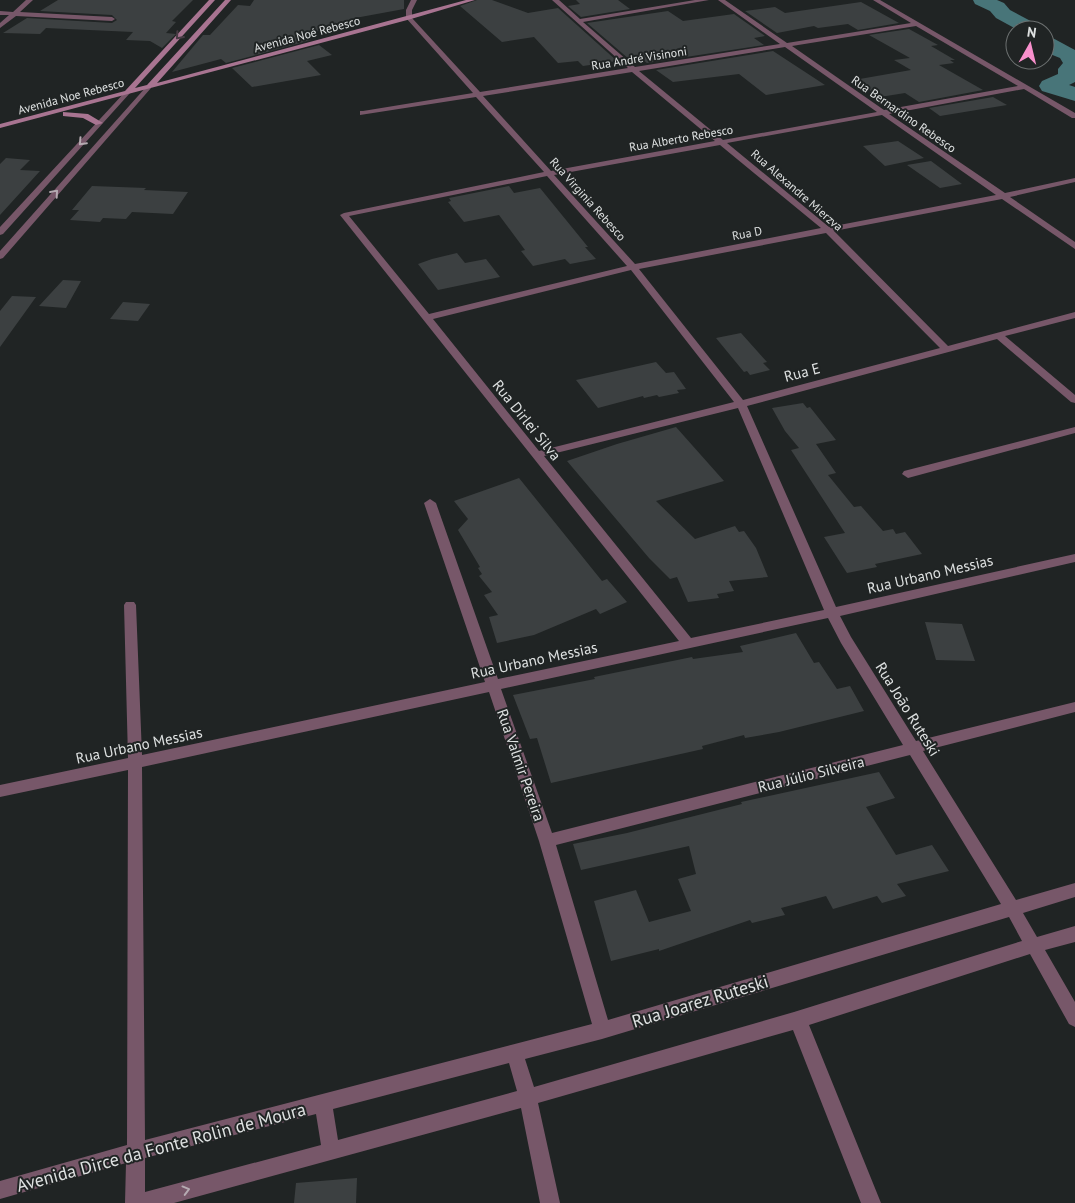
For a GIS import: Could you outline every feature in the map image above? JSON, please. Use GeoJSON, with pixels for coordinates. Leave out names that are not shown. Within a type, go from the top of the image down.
{"type":"FeatureCollection","features":[{"type":"Feature","properties":{"kind":"main road"},"geometry":{"type":"LineString","coordinates":[[127,93],[212,0]]}},
{"type":"Feature","properties":{"kind":"main road"},"geometry":{"type":"LineString","coordinates":[[148,88],[228,0]]}},
{"type":"Feature","properties":{"kind":"main road","name":"Avenida Noé Rebesco"},"geometry":{"type":"LineString","coordinates":[[148,88],[472,0]]}},
{"type":"Feature","properties":{"kind":"main road","name":"Avenida Noe Rebesco"},"geometry":{"type":"LineString","coordinates":[[0,126],[148,88]]}},
{"type":"Feature","properties":{"kind":"main road"},"geometry":{"type":"LineString","coordinates":[[48,115],[75,114],[91,118],[99,123]]}},
{"type":"Feature","properties":{"kind":"street"},"geometry":{"type":"LineString","coordinates":[[0,26],[30,0]]}},
{"type":"Feature","properties":{"kind":"street"},"geometry":{"type":"LineString","coordinates":[[409,18],[409,10],[414,0]]}},
{"type":"Feature","properties":{"kind":"street","name":"Rua Alexandre Mierzva"},"geometry":{"type":"LineString","coordinates":[[555,0],[634,70],[828,230],[947,350]]}},
{"type":"Feature","properties":{"kind":"street"},"geometry":{"type":"LineString","coordinates":[[577,21],[706,0]]}},
{"type":"Feature","properties":{"kind":"street","name":"Rua Bernardino Rebesco"},"geometry":{"type":"LineString","coordinates":[[721,0],[1075,246]]}},
{"type":"Feature","properties":{"kind":"street"},"geometry":{"type":"LineString","coordinates":[[876,0],[1075,116]]}},
{"type":"Feature","properties":{"kind":"street"},"geometry":{"type":"LineString","coordinates":[[0,13],[112,19]]}},
{"type":"Feature","properties":{"kind":"street","name":"Rua Virginia Rebesco"},"geometry":{"type":"LineString","coordinates":[[409,18],[480,95],[547,174],[632,267],[741,404]]}},
{"type":"Feature","properties":{"kind":"street","name":"Rua André Visinoni"},"geometry":{"type":"LineString","coordinates":[[363,113],[918,24]]}},
{"type":"Feature","properties":{"kind":"street","name":"Rua Alberto Rebesco"},"geometry":{"type":"LineString","coordinates":[[344,215],[547,174],[1024,87]]}},
{"type":"Feature","properties":{"kind":"street"},"geometry":{"type":"LineString","coordinates":[[0,256],[148,88]]}},
{"type":"Feature","properties":{"kind":"street"},"geometry":{"type":"LineString","coordinates":[[0,232],[127,93]]}},
{"type":"Feature","properties":{"kind":"street","name":"Rua D"},"geometry":{"type":"LineString","coordinates":[[425,318],[632,267],[1004,196],[1075,180]]}},
{"type":"Feature","properties":{"kind":"street","name":"Rua Dirlei Silva"},"geometry":{"type":"LineString","coordinates":[[344,215],[688,643]]}},
{"type":"Feature","properties":{"kind":"street"},"geometry":{"type":"LineString","coordinates":[[14,216],[34,217]]}},
{"type":"Feature","properties":{"kind":"street","name":"Rua E"},"geometry":{"type":"LineString","coordinates":[[536,455],[741,404],[1075,315]]}},
{"type":"Feature","properties":{"kind":"street"},"geometry":{"type":"LineString","coordinates":[[999,336],[1075,400]]}},
{"type":"Feature","properties":{"kind":"street","name":"Rua João Ruteski"},"geometry":{"type":"LineString","coordinates":[[741,404],[846,640],[1012,908],[1075,1018]]}},
{"type":"Feature","properties":{"kind":"street"},"geometry":{"type":"LineString","coordinates":[[908,474],[1075,430]]}},
{"type":"Feature","properties":{"kind":"street","name":"Rua Valmir Pereira"},"geometry":{"type":"LineString","coordinates":[[430,503],[547,841],[602,1030]]}},
{"type":"Feature","properties":{"kind":"street","name":"Rua Urbano Messias"},"geometry":{"type":"LineString","coordinates":[[0,791],[1075,558]]}},
{"type":"Feature","properties":{"kind":"street"},"geometry":{"type":"LineString","coordinates":[[130,605],[135,763],[137,1151],[135,1203]]}},
{"type":"Feature","properties":{"kind":"street","name":"Rua Júlio Silveira"},"geometry":{"type":"LineString","coordinates":[[547,841],[1075,707]]}},
{"type":"Feature","properties":{"kind":"street","name":"Rua Joarez Ruteski"},"geometry":{"type":"LineString","coordinates":[[323,1104],[602,1030],[1075,890]]}},
{"type":"Feature","properties":{"kind":"street"},"geometry":{"type":"LineString","coordinates":[[139,1203],[528,1098],[798,1020],[1033,945],[1075,934]]}},
{"type":"Feature","properties":{"kind":"street"},"geometry":{"type":"LineString","coordinates":[[798,1020],[870,1203]]}},
{"type":"Feature","properties":{"kind":"street"},"geometry":{"type":"LineString","coordinates":[[515,1053],[528,1098],[550,1203]]}},
{"type":"Feature","properties":{"kind":"street"},"geometry":{"type":"LineString","coordinates":[[323,1104],[332,1151]]}},
{"type":"Feature","properties":{"kind":"street","name":"Avenida Dirce da Fonte Rolin de Moura"},"geometry":{"type":"LineString","coordinates":[[0,1190],[137,1151],[323,1104]]}},
{"type":"Feature","properties":{"kind":"building"},"geometry":{"type":"Polygon","coordinates":[[[58,0],[193,0],[172,21],[176,22],[166,33],[176,34],[162,48],[150,41],[126,40],[133,32],[46,28],[40,34],[3,33],[27,18],[112,23],[117,20],[112,15],[40,11],[58,0]]]}},
{"type":"Feature","properties":{"kind":"building"},"geometry":{"type":"Polygon","coordinates":[[[254,0],[404,0],[404,9],[355,18],[358,20],[304,35],[311,40],[226,63],[221,59],[172,72],[203,35],[210,35],[238,5],[250,6],[254,0]]]}},
{"type":"Feature","properties":{"kind":"building"},"geometry":{"type":"Polygon","coordinates":[[[477,0],[492,0],[528,13],[558,8],[617,61],[583,66],[578,61],[558,63],[534,37],[502,42],[460,6],[477,0]]]}},
{"type":"Feature","properties":{"kind":"building"},"geometry":{"type":"Polygon","coordinates":[[[576,0],[618,0],[630,9],[581,17],[568,6],[580,4],[576,0]]]}},
{"type":"Feature","properties":{"kind":"building"},"geometry":{"type":"Polygon","coordinates":[[[861,2],[899,23],[858,30],[848,24],[818,28],[814,26],[777,33],[745,11],[775,7],[785,13],[861,2]]]}},
{"type":"Feature","properties":{"kind":"building"},"geometry":{"type":"Polygon","coordinates":[[[668,11],[683,21],[734,14],[765,36],[754,38],[764,45],[647,63],[640,58],[629,59],[587,23],[668,11]]]}},
{"type":"Feature","properties":{"kind":"building"},"geometry":{"type":"Polygon","coordinates":[[[909,29],[938,45],[931,46],[955,60],[950,60],[954,63],[939,65],[983,90],[919,102],[905,93],[880,97],[854,80],[911,70],[894,60],[910,58],[869,35],[909,29]]]}},
{"type":"Feature","properties":{"kind":"building"},"geometry":{"type":"Polygon","coordinates":[[[319,45],[332,55],[307,61],[321,75],[252,87],[232,68],[319,45]]]}},
{"type":"Feature","properties":{"kind":"building"},"geometry":{"type":"Polygon","coordinates":[[[773,51],[825,85],[766,95],[739,74],[673,82],[656,70],[773,51]]]}},
{"type":"Feature","properties":{"kind":"building"},"geometry":{"type":"Polygon","coordinates":[[[993,97],[1007,105],[940,116],[929,108],[993,97]]]}},
{"type":"Feature","properties":{"kind":"building"},"geometry":{"type":"Polygon","coordinates":[[[898,141],[924,158],[885,166],[863,146],[898,141]]]}},
{"type":"Feature","properties":{"kind":"building"},"geometry":{"type":"Polygon","coordinates":[[[6,158],[30,160],[20,170],[40,171],[0,215],[0,164],[6,158]]]}},
{"type":"Feature","properties":{"kind":"building"},"geometry":{"type":"Polygon","coordinates":[[[931,161],[962,184],[940,188],[907,165],[931,161]]]}},
{"type":"Feature","properties":{"kind":"building"},"geometry":{"type":"Polygon","coordinates":[[[92,186],[188,192],[173,214],[132,212],[126,219],[103,218],[100,222],[70,220],[79,210],[72,210],[92,186]]]}},
{"type":"Feature","properties":{"kind":"building"},"geometry":{"type":"Polygon","coordinates":[[[509,186],[514,193],[540,188],[596,259],[570,264],[565,259],[533,266],[521,251],[525,250],[499,215],[464,222],[448,202],[451,201],[449,198],[509,186]]]}},
{"type":"Feature","properties":{"kind":"building"},"geometry":{"type":"Polygon","coordinates":[[[457,253],[465,263],[486,259],[500,277],[438,290],[418,264],[457,253]]]}},
{"type":"Feature","properties":{"kind":"building"},"geometry":{"type":"Polygon","coordinates":[[[63,280],[81,281],[66,308],[39,306],[63,280]]]}},
{"type":"Feature","properties":{"kind":"building"},"geometry":{"type":"Polygon","coordinates":[[[12,296],[36,297],[0,347],[0,311],[12,296]]]}},
{"type":"Feature","properties":{"kind":"building"},"geometry":{"type":"Polygon","coordinates":[[[123,302],[150,304],[138,321],[110,319],[123,302]]]}},
{"type":"Feature","properties":{"kind":"building"},"geometry":{"type":"Polygon","coordinates":[[[741,333],[767,362],[763,363],[770,370],[750,375],[747,371],[744,372],[716,338],[741,333]]]}},
{"type":"Feature","properties":{"kind":"building"},"geometry":{"type":"Polygon","coordinates":[[[656,362],[666,373],[674,372],[686,389],[677,390],[679,393],[659,397],[657,395],[644,398],[643,396],[598,408],[576,380],[656,362]]]}},
{"type":"Feature","properties":{"kind":"building"},"geometry":{"type":"Polygon","coordinates":[[[803,403],[807,408],[810,407],[836,440],[816,444],[836,473],[828,475],[854,507],[861,506],[883,531],[893,529],[896,534],[905,532],[922,554],[875,564],[877,567],[847,573],[824,537],[845,533],[791,450],[799,448],[785,431],[772,408],[803,403]]]}},
{"type":"Feature","properties":{"kind":"building"},"geometry":{"type":"Polygon","coordinates":[[[676,427],[724,481],[656,501],[695,539],[735,526],[739,532],[744,531],[756,548],[768,577],[729,581],[734,591],[717,594],[719,598],[688,602],[677,577],[670,579],[649,558],[567,461],[676,427]]]}},
{"type":"Feature","properties":{"kind":"building"},"geometry":{"type":"Polygon","coordinates":[[[519,478],[602,581],[607,579],[627,602],[600,614],[596,609],[534,635],[497,643],[489,617],[498,615],[484,595],[492,592],[479,576],[482,574],[478,568],[480,567],[458,530],[468,519],[454,501],[519,478]]]}},
{"type":"Feature","properties":{"kind":"building"},"geometry":{"type":"Polygon","coordinates":[[[925,622],[962,624],[975,661],[936,660],[925,622]]]}},
{"type":"Feature","properties":{"kind":"building"},"geometry":{"type":"Polygon","coordinates":[[[796,633],[814,663],[819,662],[837,689],[850,686],[864,711],[779,732],[745,738],[744,735],[702,746],[703,749],[551,783],[537,738],[530,739],[513,695],[692,657],[693,659],[743,652],[740,646],[796,633]]]}},
{"type":"Feature","properties":{"kind":"building"},"geometry":{"type":"Polygon","coordinates":[[[879,772],[895,798],[866,807],[896,855],[932,845],[949,871],[897,884],[906,896],[882,903],[877,896],[833,909],[826,896],[781,908],[785,915],[752,923],[750,920],[659,951],[659,949],[611,961],[594,901],[636,890],[649,922],[691,911],[678,879],[696,874],[689,846],[581,870],[573,844],[627,833],[742,804],[741,802],[879,772]]]}},
{"type":"Feature","properties":{"kind":"building"},"geometry":{"type":"Polygon","coordinates":[[[357,1178],[356,1203],[294,1203],[296,1183],[357,1178]]]}},
{"type":"Feature","properties":{"kind":"waterway"},"geometry":{"type":"LineString","coordinates":[[982,0],[997,7],[1003,14],[1014,20]]}},
{"type":"Feature","properties":{"kind":"waterway"},"geometry":{"type":"LineString","coordinates":[[1055,49],[1067,54],[1075,63],[1069,69],[1068,77],[1050,86],[1075,94]]}}]}
